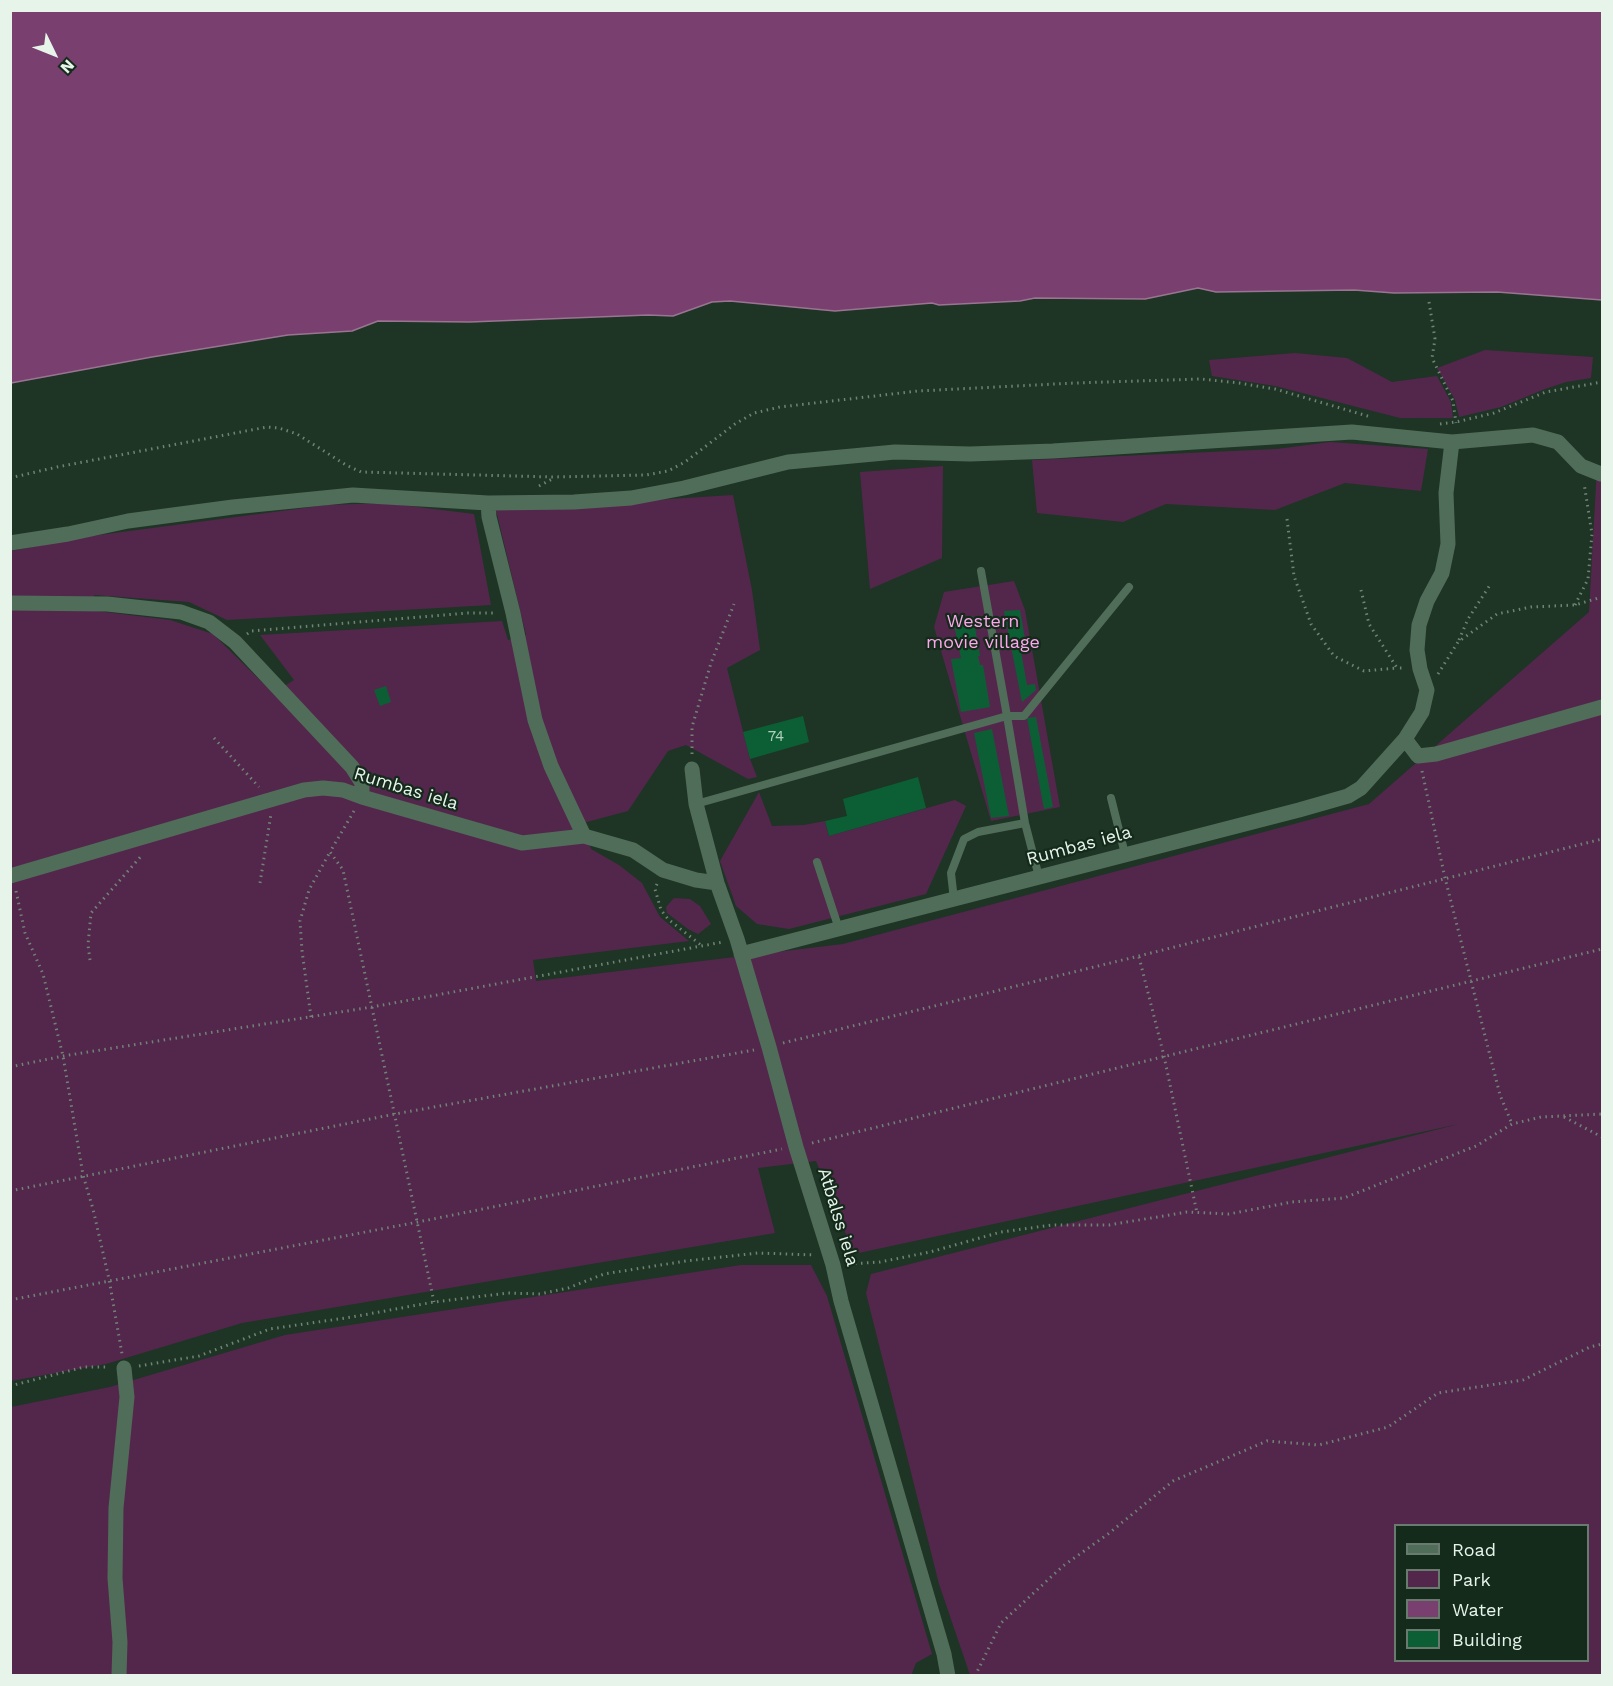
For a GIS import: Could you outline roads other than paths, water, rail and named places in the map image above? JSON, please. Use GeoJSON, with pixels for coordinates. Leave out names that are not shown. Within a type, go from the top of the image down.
{"type":"FeatureCollection","features":[{"type":"Feature","properties":{"kind":"street"},"geometry":{"type":"LineString","coordinates":[[10,543],[151,518],[353,495],[488,503],[574,502],[631,498],[684,488],[788,462],[895,452],[970,454],[1053,451],[1352,432],[1452,442],[1533,435],[1558,442],[1581,466],[1601,474]]}},
{"type":"Feature","properties":{"kind":"street","name":"Rumbas iela"},"geometry":{"type":"LineString","coordinates":[[741,954],[1299,810],[1348,796],[1361,788],[1405,739],[1422,712],[1427,690],[1417,650],[1419,625],[1427,601],[1442,573],[1448,544],[1446,494],[1452,442]]}},
{"type":"Feature","properties":{"kind":"street"},"geometry":{"type":"LineString","coordinates":[[488,503],[489,517],[513,613],[535,720],[551,766],[584,836]]}},
{"type":"Feature","properties":{"kind":"street"},"geometry":{"type":"LineString","coordinates":[[10,603],[107,604],[181,612],[209,622],[235,642],[352,767],[362,783],[362,797]]}},
{"type":"Feature","properties":{"kind":"street"},"geometry":{"type":"LineString","coordinates":[[1405,739],[1418,756],[1436,754],[1602,707]]}},
{"type":"Feature","properties":{"kind":"street","name":"Atbalss iela"},"geometry":{"type":"LineString","coordinates":[[692,769],[696,804],[717,883],[737,939],[796,1147],[833,1265],[841,1301],[948,1676]]}},
{"type":"Feature","properties":{"kind":"street","name":"Rumbas iela"},"geometry":{"type":"LineString","coordinates":[[11,875],[304,790],[323,788],[343,790],[522,843],[584,836],[633,850],[663,870],[696,880],[717,883]]}},
{"type":"Feature","properties":{"kind":"street"},"geometry":{"type":"LineString","coordinates":[[119,1676],[120,1642],[115,1578],[116,1532],[127,1397],[124,1368]]}},
{"type":"Feature","properties":{"kind":"lane"},"geometry":{"type":"LineString","coordinates":[[981,571],[1025,823],[1039,876]]}},
{"type":"Feature","properties":{"kind":"lane"},"geometry":{"type":"LineString","coordinates":[[696,804],[1007,716],[1024,716],[1129,587]]}},
{"type":"Feature","properties":{"kind":"lane"},"geometry":{"type":"LineString","coordinates":[[1111,798],[1125,854]]}},
{"type":"Feature","properties":{"kind":"lane"},"geometry":{"type":"LineString","coordinates":[[954,900],[951,873],[964,839],[978,832],[1025,823]]}},
{"type":"Feature","properties":{"kind":"lane"},"geometry":{"type":"LineString","coordinates":[[817,862],[838,929]]}},
{"type":"Feature","properties":{"kind":"water"},"geometry":{"type":"Polygon","coordinates":[[[11,10],[1602,11],[1602,300],[1497,292],[1394,293],[1354,290],[1216,292],[1198,288],[1145,299],[1035,298],[1020,301],[939,305],[932,303],[835,311],[730,301],[712,302],[673,316],[470,322],[378,321],[352,331],[288,335],[11,383],[11,10]]]}},
{"type":"Feature","properties":{"kind":"park label","name":"Western movie village"},"geometry":{"type":"Point","coordinates":[983,632]}}]}
